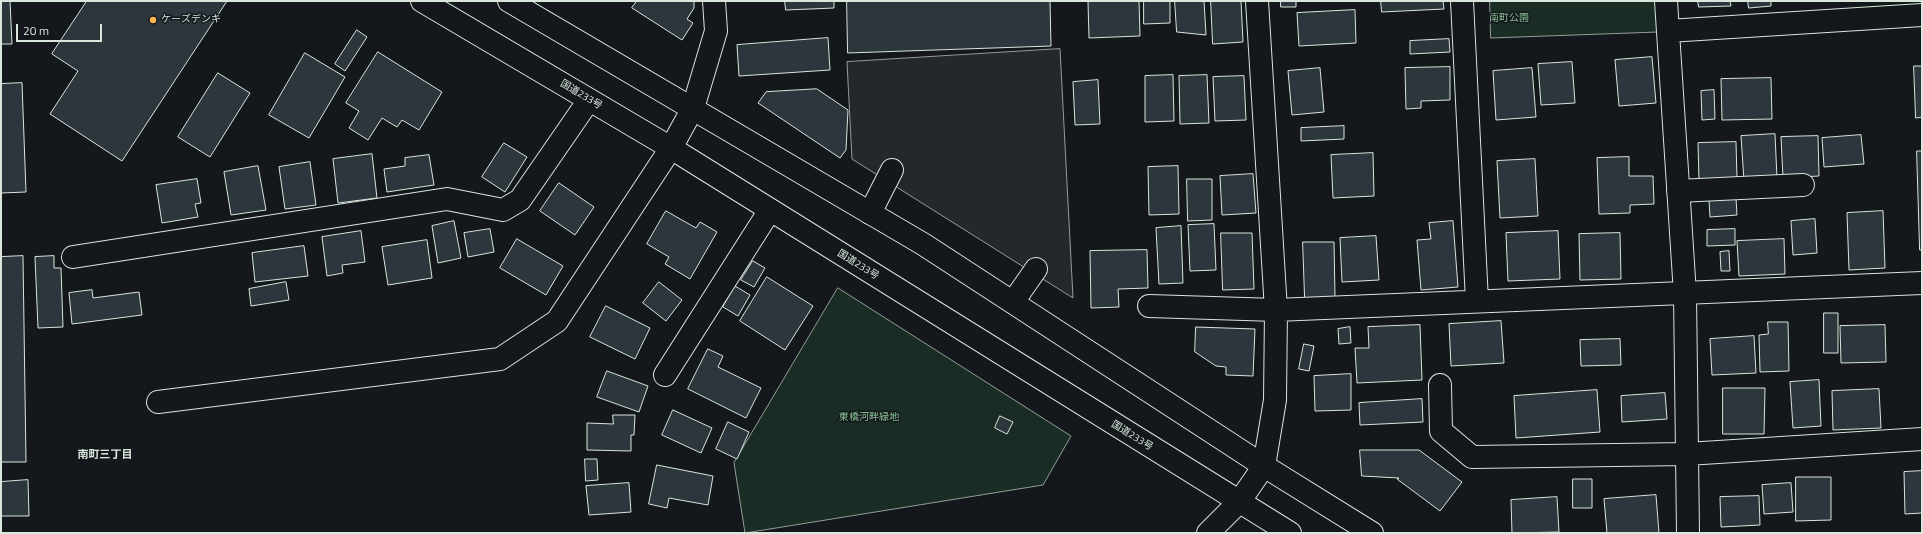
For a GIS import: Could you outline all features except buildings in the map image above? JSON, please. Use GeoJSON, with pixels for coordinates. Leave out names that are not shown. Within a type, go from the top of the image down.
{"type":"FeatureCollection","features":[{"type":"Feature","properties":{"kind":"main road","name":"国道233号"},"geometry":{"type":"LineString","coordinates":[[422,1],[671,148],[1290,533]]}},
{"type":"Feature","properties":{"kind":"main road"},"geometry":{"type":"LineString","coordinates":[[509,1],[694,108],[923,244],[1264,466],[1372,533]]}},
{"type":"Feature","properties":{"kind":"main road"},"geometry":{"type":"LineString","coordinates":[[158,402],[500,359],[557,321],[671,148],[694,108],[716,31],[714,1]]}},
{"type":"Feature","properties":{"kind":"main road"},"geometry":{"type":"LineString","coordinates":[[1208,533],[1238,502],[1264,466],[1275,400],[1276,310],[1257,1]]}},
{"type":"Feature","properties":{"kind":"main road"},"geometry":{"type":"LineString","coordinates":[[1462,1],[1478,301]]}},
{"type":"Feature","properties":{"kind":"main road"},"geometry":{"type":"LineString","coordinates":[[1666,1],[1685,294],[1688,533]]}},
{"type":"Feature","properties":{"kind":"main road"},"geometry":{"type":"LineString","coordinates":[[1668,30],[1922,15]]}},
{"type":"Feature","properties":{"kind":"main road"},"geometry":{"type":"LineString","coordinates":[[73,256],[447,199],[503,210],[520,200],[589,100]]}},
{"type":"Feature","properties":{"kind":"main road"},"geometry":{"type":"LineString","coordinates":[[870,213],[892,170]]}},
{"type":"Feature","properties":{"kind":"main road"},"geometry":{"type":"LineString","coordinates":[[1678,191],[1803,185]]}},
{"type":"Feature","properties":{"kind":"main road"},"geometry":{"type":"LineString","coordinates":[[665,375],[770,210]]}},
{"type":"Feature","properties":{"kind":"main road"},"geometry":{"type":"LineString","coordinates":[[1013,302],[1036,268]]}},
{"type":"Feature","properties":{"kind":"main road"},"geometry":{"type":"LineString","coordinates":[[1149,306],[1276,310],[1922,283]]}},
{"type":"Feature","properties":{"kind":"main road"},"geometry":{"type":"LineString","coordinates":[[1440,385],[1441,431],[1472,457],[1687,454],[1922,438]]}},
{"type":"Feature","properties":{"kind":"green space","name":"南町公園"},"geometry":{"type":"Polygon","coordinates":[[[1490,1],[1657,1],[1658,32],[1491,38],[1490,1]]]}},
{"type":"Feature","properties":{"kind":"green space","name":"東橋河畔緑地"},"geometry":{"type":"Polygon","coordinates":[[[838,288],[1071,436],[1043,485],[745,533],[734,463],[838,288]]]}},
{"type":"Feature","properties":{"kind":"shaded area"},"geometry":{"type":"Polygon","coordinates":[[[1060,49],[1073,298],[852,159],[847,62],[1060,49]]]}},
{"type":"Feature","properties":{"kind":"place","name":"ケーズデンキ"},"geometry":{"type":"Point","coordinates":[153,20]}},
{"type":"Feature","properties":{"kind":"district","name":"南町三丁目"},"geometry":{"type":"Point","coordinates":[105,455]}}]}
